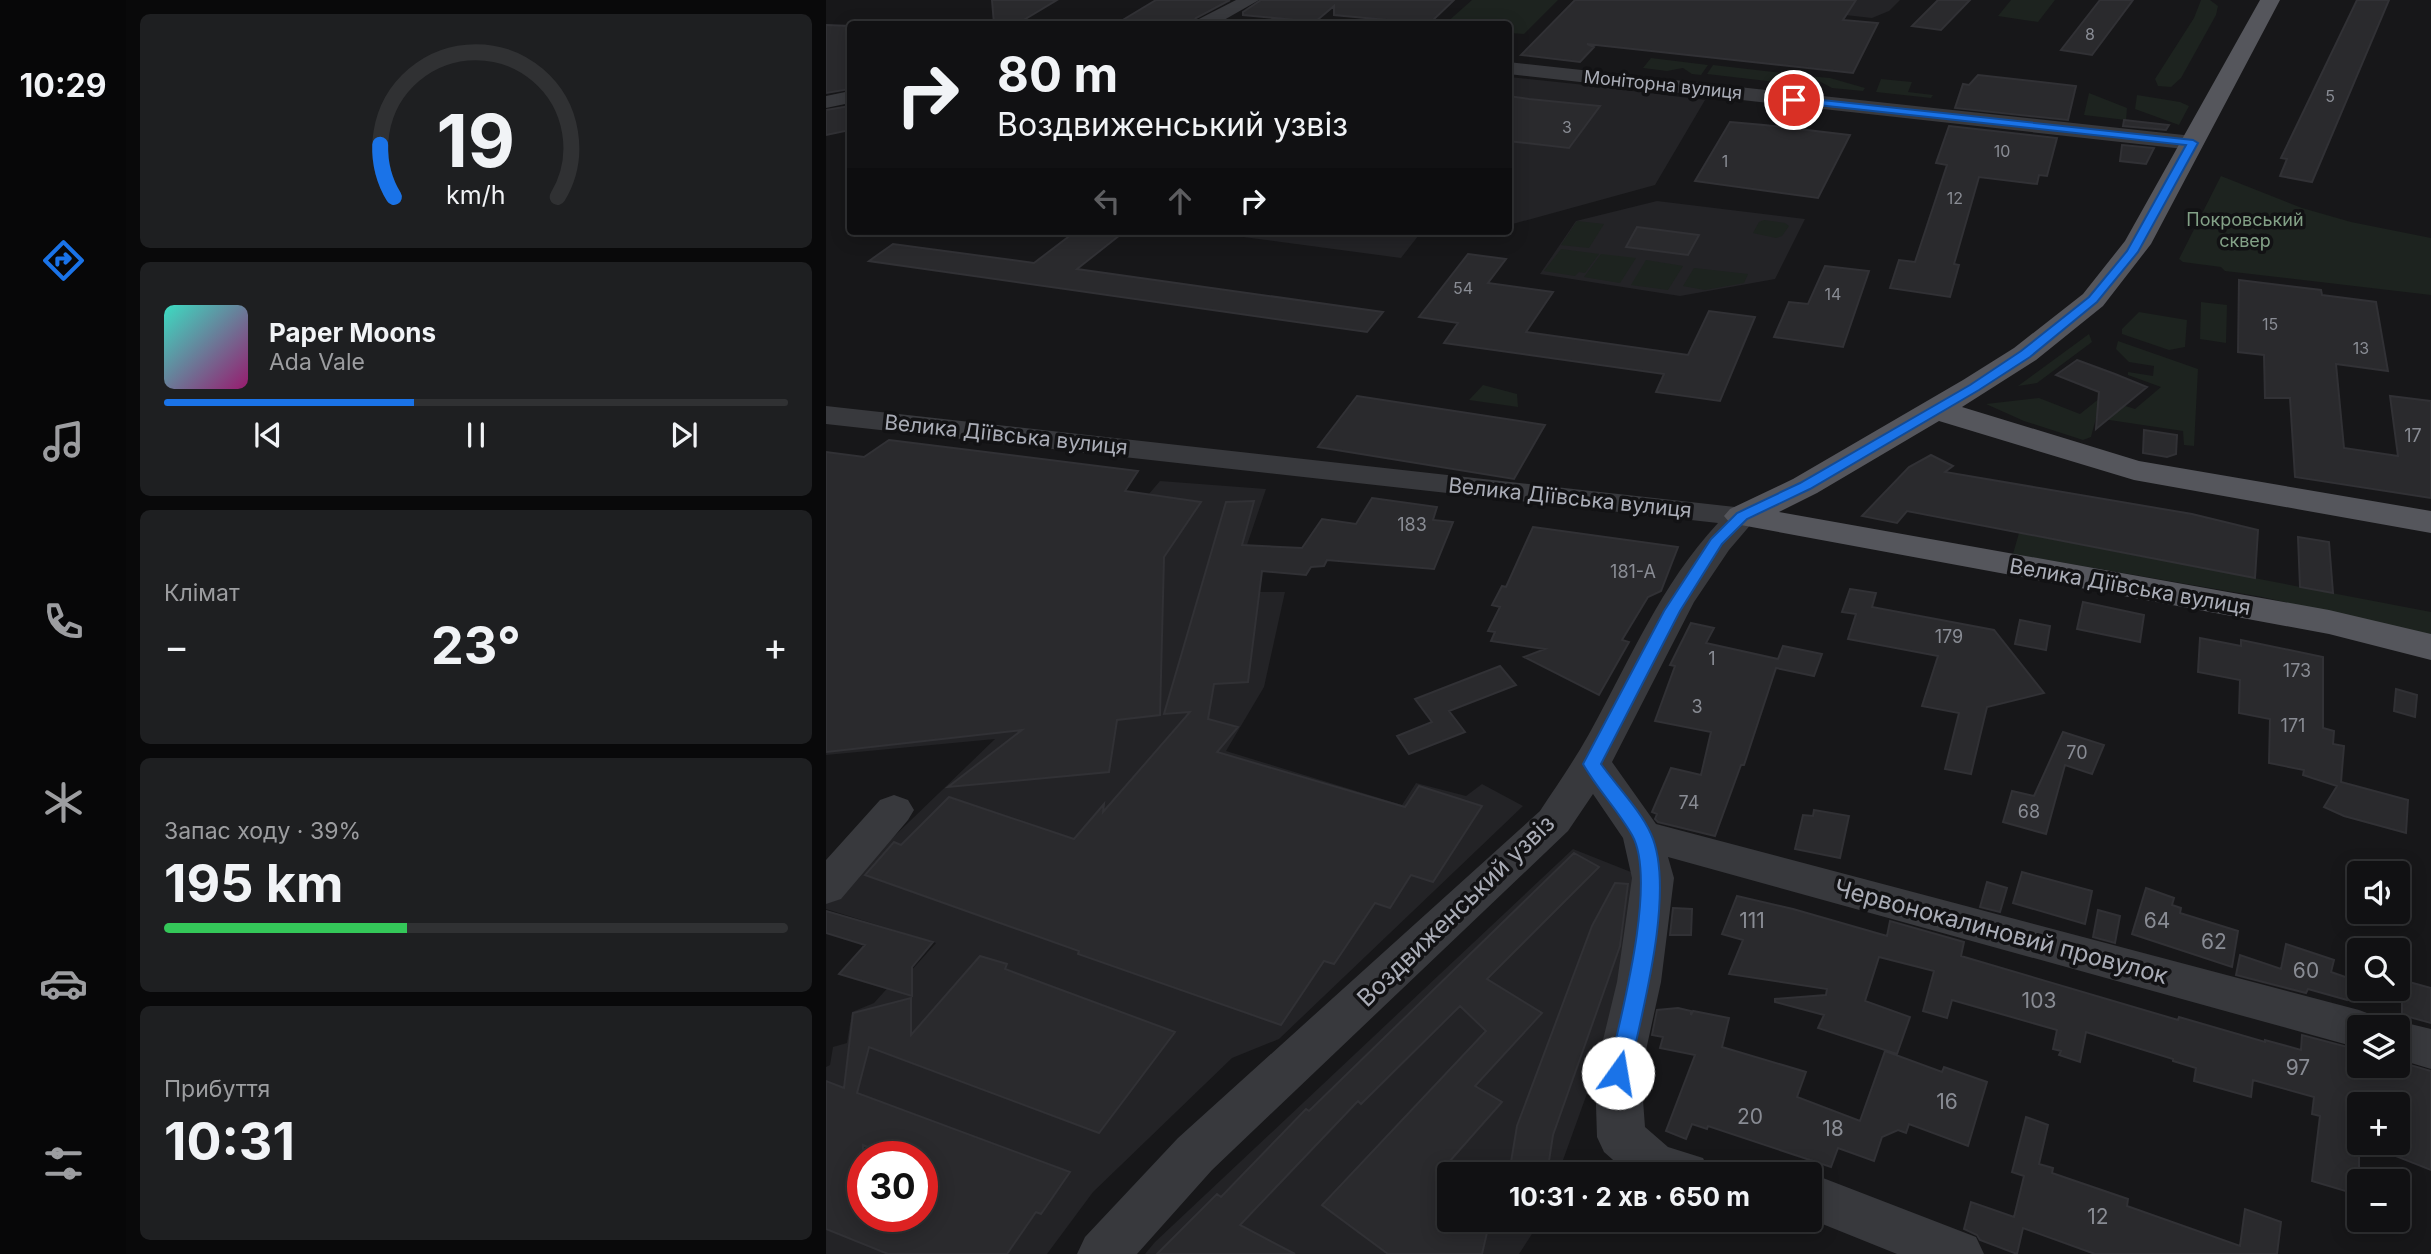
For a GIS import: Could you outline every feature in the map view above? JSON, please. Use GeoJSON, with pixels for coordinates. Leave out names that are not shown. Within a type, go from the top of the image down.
{"type":"FeatureCollection","features":[{"type":"Feature","properties":{"kind":"main road"},"geometry":{"type":"LineString","coordinates":[[1742,516],[1805,486],[1937,410],[2025,354],[2093,300],[2132,252],[2270,0]]}},
{"type":"Feature","properties":{"kind":"main road"},"geometry":{"type":"LineString","coordinates":[[1937,410],[2134,470],[2431,522]]}},
{"type":"Feature","properties":{"kind":"main road","name":"Велика Діївська вулиця"},"geometry":{"type":"LineString","coordinates":[[1742,516],[2329,622],[2431,647]]}},
{"type":"Feature","properties":{"kind":"street"},"geometry":{"type":"LineString","coordinates":[[1210,21],[1250,0]]}},
{"type":"Feature","properties":{"kind":"street","name":"Моніторна вулиця"},"geometry":{"type":"LineString","coordinates":[[1512,68],[2193,143]]}},
{"type":"Feature","properties":{"kind":"street"},"geometry":{"type":"LineString","coordinates":[[826,102],[847,98]]}},
{"type":"Feature","properties":{"kind":"street","name":"Велика Діївська вулиця"},"geometry":{"type":"LineString","coordinates":[[831,421],[1742,516]]}},
{"type":"Feature","properties":{"kind":"street","name":"Воздвиженський узвіз"},"geometry":{"type":"LineString","coordinates":[[1102,1254],[1195,1154],[1554,821],[1592,764],[1672,611],[1716,542],[1742,516]]}},
{"type":"Feature","properties":{"kind":"street"},"geometry":{"type":"LineString","coordinates":[[1592,764],[1643,835],[1653,878],[1639,982],[1618,1073],[1621,1138],[1650,1162]]}},
{"type":"Feature","properties":{"kind":"street"},"geometry":{"type":"LineString","coordinates":[[826,888],[894,810]]}},
{"type":"Feature","properties":{"kind":"street","name":"Червонокалиновий провулок"},"geometry":{"type":"LineString","coordinates":[[1643,835],[2347,1026]]}},
{"type":"Feature","properties":{"kind":"street"},"geometry":{"type":"LineString","coordinates":[[2410,1043],[2431,1049]]}},
{"type":"Feature","properties":{"kind":"street"},"geometry":{"type":"LineString","coordinates":[[1822,1201],[1958,1254]]}},
{"type":"Feature","properties":{"kind":"shaded area"},"geometry":{"type":"Polygon","coordinates":[[[1709,0],[1900,0],[1889,11],[1872,18],[1709,0]]]}},
{"type":"Feature","properties":{"kind":"shaded area"},"geometry":{"type":"Polygon","coordinates":[[[1512,77],[1705,100],[1655,185],[1512,224],[1512,77]]]}},
{"type":"Feature","properties":{"kind":"shaded area"},"geometry":{"type":"Polygon","coordinates":[[[1657,201],[1805,219],[1775,279],[1680,296],[1540,274],[1576,221],[1657,201]]]}},
{"type":"Feature","properties":{"kind":"shaded area"},"geometry":{"type":"Polygon","coordinates":[[[1228,235],[1419,235],[1401,258],[1228,235]]]}},
{"type":"Feature","properties":{"kind":"shaded area"},"geometry":{"type":"Polygon","coordinates":[[[826,452],[1148,495],[1160,481],[1266,489],[1231,592],[1285,592],[1264,687],[1226,751],[1402,805],[1416,783],[1466,796],[1482,784],[1523,806],[1279,1039],[1232,1058],[1093,1192],[1047,1254],[826,1254],[826,1067],[830,1065],[833,1047],[847,1043],[852,1012],[874,1003],[902,972],[910,972],[936,943],[826,909],[826,902],[995,739],[826,755],[826,452]]]}},
{"type":"Feature","properties":{"kind":"shaded area"},"geometry":{"type":"Polygon","coordinates":[[[1573,849],[1646,878],[1634,963],[1562,1162],[1437,1162],[1437,1232],[1533,1232],[1519,1254],[1145,1254],[1573,849]]]}},
{"type":"Feature","properties":{"kind":"green space"},"geometry":{"type":"Polygon","coordinates":[[[1472,0],[1558,0],[1524,34],[1512,33],[1512,21],[1448,21],[1472,0]]]}},
{"type":"Feature","properties":{"kind":"green space"},"geometry":{"type":"Polygon","coordinates":[[[2011,0],[2055,0],[2038,22],[1998,16],[2011,0]]]}},
{"type":"Feature","properties":{"kind":"green space"},"geometry":{"type":"Polygon","coordinates":[[[2201,0],[2210,0],[2218,6],[2216,15],[2181,78],[2171,87],[2158,86],[2155,79],[2194,18],[2201,0]]]}},
{"type":"Feature","properties":{"kind":"green space"},"geometry":{"type":"Polygon","coordinates":[[[1651,58],[1708,65],[1701,75],[1692,74],[1683,68],[1667,71],[1643,68],[1651,58]]]}},
{"type":"Feature","properties":{"kind":"green space"},"geometry":{"type":"Polygon","coordinates":[[[1713,65],[1790,74],[1785,83],[1707,74],[1713,65]]]}},
{"type":"Feature","properties":{"kind":"green space"},"geometry":{"type":"Polygon","coordinates":[[[1796,75],[1830,78],[1865,88],[1863,91],[1832,88],[1819,81],[1805,85],[1791,83],[1796,75]]]}},
{"type":"Feature","properties":{"kind":"green space"},"geometry":{"type":"Polygon","coordinates":[[[1881,79],[1912,82],[1908,92],[1933,95],[1931,98],[1876,92],[1881,79]]]}},
{"type":"Feature","properties":{"kind":"green space"},"geometry":{"type":"Polygon","coordinates":[[[2089,93],[2127,108],[2126,120],[2084,115],[2089,93]]]}},
{"type":"Feature","properties":{"kind":"green space"},"geometry":{"type":"Polygon","coordinates":[[[2137,95],[2189,106],[2179,125],[2135,109],[2137,95]]]}},
{"type":"Feature","properties":{"kind":"green space","name":"Покровський сквер"},"geometry":{"type":"Polygon","coordinates":[[[2221,176],[2302,208],[2351,222],[2431,238],[2431,295],[2225,271],[2221,267],[2183,262],[2179,259],[2221,176]]]}},
{"type":"Feature","properties":{"kind":"green space"},"geometry":{"type":"Polygon","coordinates":[[[1764,220],[1789,226],[1782,236],[1776,238],[1753,233],[1759,222],[1764,220]]]}},
{"type":"Feature","properties":{"kind":"green space"},"geometry":{"type":"Polygon","coordinates":[[[1577,221],[1604,224],[1589,248],[1561,245],[1577,221]]]}},
{"type":"Feature","properties":{"kind":"green space"},"geometry":{"type":"Polygon","coordinates":[[[1561,249],[1599,254],[1585,273],[1579,272],[1575,276],[1544,271],[1561,249]]]}},
{"type":"Feature","properties":{"kind":"green space"},"geometry":{"type":"Polygon","coordinates":[[[1601,254],[1636,258],[1620,283],[1584,277],[1601,254]]]}},
{"type":"Feature","properties":{"kind":"green space"},"geometry":{"type":"Polygon","coordinates":[[[1646,260],[1683,266],[1668,290],[1631,285],[1646,260]]]}},
{"type":"Feature","properties":{"kind":"green space"},"geometry":{"type":"Polygon","coordinates":[[[1694,268],[1748,274],[1744,283],[1705,290],[1683,286],[1694,268]]]}},
{"type":"Feature","properties":{"kind":"green space"},"geometry":{"type":"Polygon","coordinates":[[[2201,302],[2227,305],[2226,343],[2200,339],[2201,302]]]}},
{"type":"Feature","properties":{"kind":"green space"},"geometry":{"type":"Polygon","coordinates":[[[2139,312],[2187,320],[2185,347],[2169,350],[2122,334],[2122,329],[2139,312]]]}},
{"type":"Feature","properties":{"kind":"green space"},"geometry":{"type":"Polygon","coordinates":[[[2089,334],[2092,342],[2037,383],[2018,386],[2089,334]]]}},
{"type":"Feature","properties":{"kind":"green space"},"geometry":{"type":"Polygon","coordinates":[[[2118,341],[2198,369],[2194,446],[2184,445],[2183,431],[2096,418],[2091,437],[2083,440],[2024,421],[1986,404],[2039,398],[2080,414],[2100,398],[2135,409],[2161,387],[2128,375],[2128,372],[2153,376],[2154,366],[2129,362],[2116,349],[2118,341]]]}},
{"type":"Feature","properties":{"kind":"green space"},"geometry":{"type":"Polygon","coordinates":[[[1483,385],[1517,394],[1518,407],[1469,400],[1483,385]]]}},
{"type":"Feature","properties":{"kind":"green space"},"geometry":{"type":"Polygon","coordinates":[[[2019,533],[2431,612],[2431,635],[2262,597],[2013,554],[2019,533]]]}},
{"type":"Feature","properties":{"kind":"building"},"geometry":{"type":"Polygon","coordinates":[[[992,0],[1057,0],[1022,21],[994,21],[992,0]]]}},
{"type":"Feature","properties":{"kind":"building"},"geometry":{"type":"Polygon","coordinates":[[[1156,0],[1230,0],[1194,21],[1121,21],[1156,0]]]}},
{"type":"Feature","properties":{"kind":"building"},"geometry":{"type":"Polygon","coordinates":[[[1261,0],[1454,0],[1432,21],[1397,21],[1334,15],[1334,6],[1316,21],[1243,15],[1243,12],[1261,0]]]}},
{"type":"Feature","properties":{"kind":"building"},"geometry":{"type":"Polygon","coordinates":[[[1575,0],[1856,0],[1843,20],[1878,23],[1853,73],[1587,44],[1594,47],[1580,62],[1521,55],[1575,0]]]}},
{"type":"Feature","properties":{"kind":"building"},"geometry":{"type":"Polygon","coordinates":[[[1938,0],[1970,0],[1941,30],[1912,26],[1938,0]]]}},
{"type":"Feature","properties":{"kind":"building"},"geometry":{"type":"Polygon","coordinates":[[[2100,0],[2133,0],[2092,55],[2061,50],[2100,0]]]}},
{"type":"Feature","properties":{"kind":"building"},"geometry":{"type":"Polygon","coordinates":[[[2357,0],[2389,0],[2312,182],[2280,176],[2287,159],[2281,158],[2357,0]]]}},
{"type":"Feature","properties":{"kind":"building"},"geometry":{"type":"Polygon","coordinates":[[[826,25],[847,26],[847,90],[826,93],[826,25]]]}},
{"type":"Feature","properties":{"kind":"building"},"geometry":{"type":"Polygon","coordinates":[[[1978,75],[2076,86],[2068,120],[1955,108],[1963,84],[1969,85],[1978,75]]]}},
{"type":"Feature","properties":{"kind":"building"},"geometry":{"type":"Polygon","coordinates":[[[1512,97],[1600,106],[1569,148],[1512,141],[1512,97]]]}},
{"type":"Feature","properties":{"kind":"building"},"geometry":{"type":"Polygon","coordinates":[[[847,106],[847,131],[826,135],[826,110],[847,106]]]}},
{"type":"Feature","properties":{"kind":"building"},"geometry":{"type":"Polygon","coordinates":[[[2124,120],[2169,125],[2166,130],[2123,126],[2124,120]]]}},
{"type":"Feature","properties":{"kind":"building"},"geometry":{"type":"Polygon","coordinates":[[[1730,122],[1850,135],[1818,198],[1695,181],[1730,122]]]}},
{"type":"Feature","properties":{"kind":"building"},"geometry":{"type":"Polygon","coordinates":[[[1949,126],[2057,138],[2047,176],[2039,175],[2037,184],[1979,177],[1954,264],[1959,265],[1950,297],[1890,288],[1899,260],[1915,262],[1947,165],[1936,163],[1949,126]]]}},
{"type":"Feature","properties":{"kind":"building"},"geometry":{"type":"Polygon","coordinates":[[[2122,145],[2154,148],[2146,164],[2120,161],[2122,145]]]}},
{"type":"Feature","properties":{"kind":"building"},"geometry":{"type":"Polygon","coordinates":[[[1637,227],[1699,235],[1688,255],[1626,247],[1637,227]]]}},
{"type":"Feature","properties":{"kind":"building"},"geometry":{"type":"Polygon","coordinates":[[[1071,235],[1120,235],[1077,269],[1383,312],[1367,332],[869,261],[893,244],[1034,263],[1071,235]]]}},
{"type":"Feature","properties":{"kind":"building"},"geometry":{"type":"Polygon","coordinates":[[[1468,254],[1506,259],[1488,283],[1553,292],[1526,332],[1688,355],[1709,311],[1755,317],[1720,401],[1656,392],[1664,374],[1444,343],[1458,323],[1419,317],[1468,254]]]}},
{"type":"Feature","properties":{"kind":"building"},"geometry":{"type":"Polygon","coordinates":[[[1825,266],[1869,271],[1843,347],[1774,337],[1789,302],[1808,304],[1825,266]]]}},
{"type":"Feature","properties":{"kind":"building"},"geometry":{"type":"Polygon","coordinates":[[[2239,280],[2321,290],[2322,295],[2376,302],[2388,371],[2336,364],[2344,448],[2398,456],[2390,396],[2431,401],[2431,498],[2295,477],[2290,398],[2265,398],[2264,355],[2238,352],[2239,280]]]}},
{"type":"Feature","properties":{"kind":"building"},"geometry":{"type":"Polygon","coordinates":[[[2077,360],[2147,387],[2096,429],[2099,392],[2056,375],[2077,360]]]}},
{"type":"Feature","properties":{"kind":"building"},"geometry":{"type":"Polygon","coordinates":[[[1357,396],[1545,425],[1514,479],[1318,447],[1357,396]]]}},
{"type":"Feature","properties":{"kind":"building"},"geometry":{"type":"Polygon","coordinates":[[[2144,430],[2177,435],[2176,454],[2167,457],[2143,453],[2144,430]]]}},
{"type":"Feature","properties":{"kind":"building"},"geometry":{"type":"Polygon","coordinates":[[[889,440],[1138,471],[1125,491],[1201,502],[1164,557],[1160,715],[1117,720],[1109,772],[948,787],[1022,730],[826,752],[826,452],[864,457],[889,440]]]}},
{"type":"Feature","properties":{"kind":"building"},"geometry":{"type":"Polygon","coordinates":[[[1931,455],[1953,466],[1945,472],[2192,514],[2258,530],[2255,578],[1907,511],[1897,523],[1862,516],[1909,467],[1931,455]]]}},
{"type":"Feature","properties":{"kind":"building"},"geometry":{"type":"Polygon","coordinates":[[[1372,498],[1437,507],[1433,520],[1453,522],[1434,569],[1327,560],[1324,566],[1311,567],[1306,575],[1262,571],[1248,682],[1214,684],[1208,719],[1238,727],[1217,752],[1405,807],[1419,786],[1482,806],[1433,882],[1411,875],[1390,908],[1375,903],[1334,964],[1324,961],[1281,1025],[865,875],[894,842],[901,845],[949,797],[1074,839],[1104,804],[1103,812],[1190,712],[1164,714],[1226,502],[1254,501],[1242,545],[1302,548],[1322,519],[1356,524],[1372,498]]]}},
{"type":"Feature","properties":{"kind":"building"},"geometry":{"type":"Polygon","coordinates":[[[1533,527],[1678,547],[1661,591],[1648,597],[1622,640],[1629,642],[1599,695],[1524,657],[1545,649],[1491,641],[1495,632],[1488,631],[1500,607],[1492,605],[1502,586],[1506,587],[1533,527]]]}},
{"type":"Feature","properties":{"kind":"building"},"geometry":{"type":"Polygon","coordinates":[[[2298,537],[2329,542],[2333,593],[2300,587],[2298,537]]]}},
{"type":"Feature","properties":{"kind":"building"},"geometry":{"type":"Polygon","coordinates":[[[1850,589],[1876,593],[1872,607],[1994,630],[2044,693],[1987,707],[1971,774],[1945,769],[1959,713],[1922,706],[1938,656],[1848,639],[1856,614],[1842,612],[1850,589]]]}},
{"type":"Feature","properties":{"kind":"building"},"geometry":{"type":"Polygon","coordinates":[[[2083,602],[2144,615],[2140,642],[2077,629],[2083,602]]]}},
{"type":"Feature","properties":{"kind":"building"},"geometry":{"type":"Polygon","coordinates":[[[2020,620],[2050,626],[2046,650],[2015,644],[2020,620]]]}},
{"type":"Feature","properties":{"kind":"building"},"geometry":{"type":"Polygon","coordinates":[[[1691,623],[1714,628],[1706,643],[1778,659],[1783,646],[1822,654],[1814,676],[1776,668],[1744,765],[1741,765],[1715,836],[1658,822],[1655,819],[1657,814],[1652,812],[1671,768],[1701,775],[1711,732],[1655,721],[1675,666],[1670,665],[1691,623]]]}},
{"type":"Feature","properties":{"kind":"building"},"geometry":{"type":"Polygon","coordinates":[[[2200,638],[2241,646],[2241,640],[2323,657],[2323,728],[2334,731],[2333,744],[2344,746],[2341,782],[2408,800],[2406,833],[2344,816],[2324,807],[2337,786],[2303,775],[2304,770],[2269,763],[2270,719],[2239,713],[2240,680],[2198,672],[2200,638]]]}},
{"type":"Feature","properties":{"kind":"building"},"geometry":{"type":"Polygon","coordinates":[[[1500,666],[1516,685],[1449,711],[1465,732],[1409,754],[1397,736],[1432,722],[1415,699],[1500,666]]]}},
{"type":"Feature","properties":{"kind":"building"},"geometry":{"type":"Polygon","coordinates":[[[2396,689],[2417,695],[2415,717],[2394,711],[2396,689]]]}},
{"type":"Feature","properties":{"kind":"building"},"geometry":{"type":"Polygon","coordinates":[[[2063,732],[2104,745],[2092,774],[2065,765],[2046,834],[2003,822],[2012,791],[2034,796],[2063,732]]]}},
{"type":"Feature","properties":{"kind":"building"},"geometry":{"type":"Polygon","coordinates":[[[1814,810],[1849,816],[1840,858],[1795,849],[1803,815],[1813,816],[1814,810]]]}},
{"type":"Feature","properties":{"kind":"building"},"geometry":{"type":"Polygon","coordinates":[[[1574,853],[1599,867],[1487,979],[1542,1013],[1475,1086],[1502,1102],[1449,1162],[1437,1162],[1437,1232],[1487,1232],[1482,1254],[1388,1254],[1322,1205],[1486,1031],[1460,1006],[1361,1104],[1358,1101],[1240,1225],[1295,1254],[1157,1254],[1217,1194],[1221,1197],[1306,1109],[1309,1111],[1574,853]]]}},
{"type":"Feature","properties":{"kind":"building"},"geometry":{"type":"Polygon","coordinates":[[[2022,872],[2092,891],[2085,924],[2013,903],[2022,872]]]}},
{"type":"Feature","properties":{"kind":"building"},"geometry":{"type":"Polygon","coordinates":[[[1987,882],[2007,888],[2000,912],[1980,907],[1987,882]]]}},
{"type":"Feature","properties":{"kind":"building"},"geometry":{"type":"Polygon","coordinates":[[[1615,883],[1628,884],[1620,946],[1553,1135],[1549,1162],[1511,1162],[1517,1126],[1592,926],[1615,883]]]}},
{"type":"Feature","properties":{"kind":"building"},"geometry":{"type":"Polygon","coordinates":[[[2146,888],[2174,898],[2172,905],[2181,908],[2180,913],[2238,931],[2232,967],[2132,934],[2146,888]]]}},
{"type":"Feature","properties":{"kind":"building"},"geometry":{"type":"Polygon","coordinates":[[[1737,896],[1887,936],[1890,921],[1964,942],[1961,956],[2178,1020],[2179,1017],[2301,1050],[2302,1035],[2347,1047],[2347,1078],[2410,1078],[2410,1065],[2431,1071],[2431,1170],[2393,1155],[2410,1155],[2410,1092],[2347,1092],[2347,1155],[2359,1155],[2359,1169],[2347,1169],[2347,1191],[2312,1181],[2320,1116],[2312,1114],[2314,1097],[2253,1080],[2251,1097],[2194,1081],[2196,1068],[2086,1032],[2080,1062],[2059,1055],[2061,1051],[2053,1049],[2057,1030],[1952,1000],[1947,1018],[1923,1011],[1934,971],[1879,957],[1865,1001],[1910,1017],[1897,1054],[1818,1028],[1824,1015],[1775,1002],[1775,999],[1826,995],[1827,989],[1729,974],[1743,940],[1722,934],[1737,896]]]}},
{"type":"Feature","properties":{"kind":"building"},"geometry":{"type":"Polygon","coordinates":[[[1673,908],[1692,909],[1691,935],[1670,935],[1673,908]]]}},
{"type":"Feature","properties":{"kind":"building"},"geometry":{"type":"Polygon","coordinates":[[[2098,910],[2120,916],[2115,943],[2093,937],[2098,910]]]}},
{"type":"Feature","properties":{"kind":"building"},"geometry":{"type":"Polygon","coordinates":[[[826,911],[933,942],[912,967],[912,996],[839,974],[865,945],[826,933],[826,911]]]}},
{"type":"Feature","properties":{"kind":"building"},"geometry":{"type":"Polygon","coordinates":[[[2286,944],[2334,960],[2331,972],[2347,978],[2347,1000],[2308,989],[2306,993],[2236,975],[2240,955],[2281,969],[2286,944]]]}},
{"type":"Feature","properties":{"kind":"building"},"geometry":{"type":"Polygon","coordinates":[[[980,956],[1007,964],[1005,969],[1175,1032],[1099,1133],[869,1047],[857,1093],[1070,1172],[1041,1214],[1036,1212],[1007,1254],[888,1254],[826,1229],[826,1081],[844,1088],[853,1013],[911,998],[911,1035],[980,956]]]}},
{"type":"Feature","properties":{"kind":"building"},"geometry":{"type":"Polygon","coordinates":[[[2410,982],[2431,988],[2431,1023],[2410,1015],[2402,1015],[2402,1001],[2410,1001],[2410,982]]]}},
{"type":"Feature","properties":{"kind":"building"},"geometry":{"type":"Polygon","coordinates":[[[1678,1008],[1691,1011],[1691,1015],[1693,1011],[1729,1018],[1722,1047],[1806,1072],[1797,1097],[1860,1121],[1885,1051],[1942,1072],[1944,1067],[1987,1082],[1968,1146],[1909,1124],[1906,1133],[1898,1130],[1882,1137],[1874,1161],[1838,1148],[1831,1167],[1708,1126],[1707,1129],[1692,1124],[1686,1139],[1666,1131],[1695,1055],[1660,1048],[1663,1037],[1652,1035],[1657,1010],[1678,1008]]]}},
{"type":"Feature","properties":{"kind":"building"},"geometry":{"type":"Polygon","coordinates":[[[2026,1117],[2048,1125],[2039,1164],[2053,1168],[2052,1173],[2128,1199],[2127,1206],[2240,1246],[2245,1209],[2281,1222],[2277,1254],[2095,1254],[2023,1228],[2017,1254],[1980,1240],[1977,1235],[1964,1229],[1971,1202],[2014,1217],[2024,1176],[2012,1172],[2026,1117]]]}},
{"type":"Feature","properties":{"kind":"route"},"geometry":{"type":"LineString","coordinates":[[1618,1073],[1639,982],[1653,878],[1643,835],[1592,764],[1672,611],[1716,542],[1742,516],[1805,486],[1937,410],[2025,354],[2093,300],[2132,252],[2193,143],[1794,100]]}}]}
